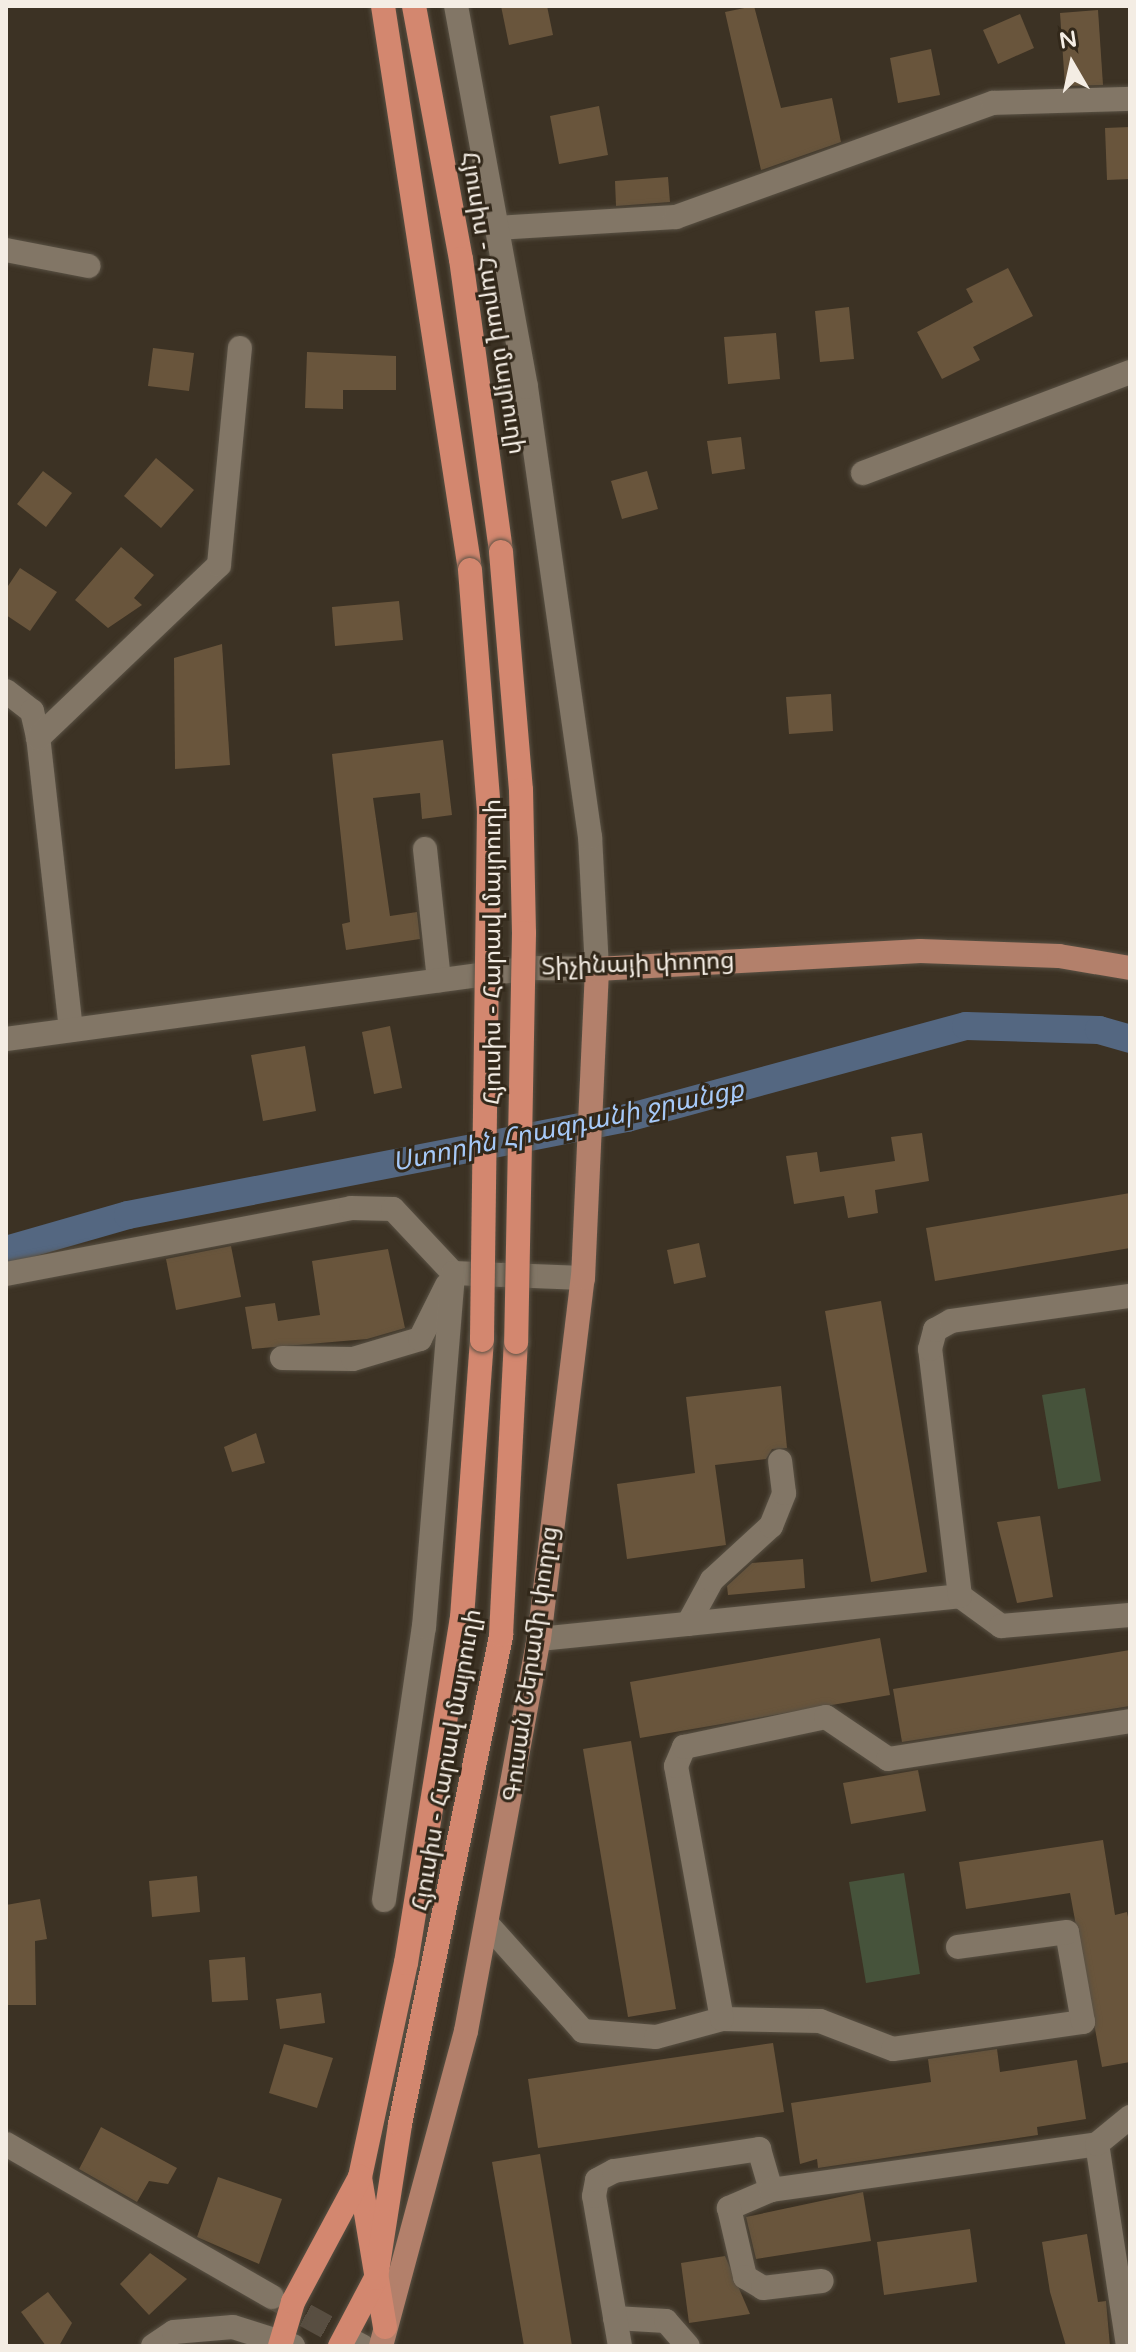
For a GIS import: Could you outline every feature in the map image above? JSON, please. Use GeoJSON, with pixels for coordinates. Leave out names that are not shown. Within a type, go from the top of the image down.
{"type":"FeatureCollection","features":[{"type":"Feature","properties":{"kind":"highway","name":"Հյուսիս - Հարավ մայրուղի"},"geometry":{"type":"LineString","coordinates":[[285,2345],[293,2302],[360,2177],[409,1948],[462,1618],[482,1340],[489,810],[470,570],[383,6]]}},
{"type":"Feature","properties":{"kind":"highway","name":"Հյուսիս - Հարավ մայրուղի"},"geometry":{"type":"LineString","coordinates":[[353,2345],[376,2278],[400,2124],[501,1635],[516,1342],[524,901],[501,552],[461,259],[414,6]]}},
{"type":"Feature","properties":{"kind":"highway","name":"Հյուսիս - Հարավ մայրուղի"},"geometry":{"type":"LineString","coordinates":[[360,2177],[376,2278]]}},
{"type":"Feature","properties":{"kind":"highway"},"geometry":{"type":"LineString","coordinates":[[376,2278],[383,2337]]}},
{"type":"Feature","properties":{"kind":"main road","name":"Տիչինայի փողոց"},"geometry":{"type":"LineString","coordinates":[[597,969],[920,951],[1059,956],[1130,968]]}},
{"type":"Feature","properties":{"kind":"main road","name":"Գուսան Շերամի փողոց"},"geometry":{"type":"LineString","coordinates":[[383,2337],[428,2185],[488,1925],[539,1639],[583,1278],[595,1074],[597,969]]}},
{"type":"Feature","properties":{"kind":"street"},"geometry":{"type":"LineString","coordinates":[[456,6],[526,387],[590,837],[597,969]]}},
{"type":"Feature","properties":{"kind":"street"},"geometry":{"type":"LineString","coordinates":[[496,228],[676,217],[993,103],[1130,99]]}},
{"type":"Feature","properties":{"kind":"street"},"geometry":{"type":"LineString","coordinates":[[6,250],[88,266]]}},
{"type":"Feature","properties":{"kind":"street"},"geometry":{"type":"LineString","coordinates":[[38,738],[219,565],[240,348]]}},
{"type":"Feature","properties":{"kind":"street"},"geometry":{"type":"LineString","coordinates":[[863,473],[1130,372]]}},
{"type":"Feature","properties":{"kind":"street"},"geometry":{"type":"LineString","coordinates":[[6,691],[32,711],[38,738],[71,1030]]}},
{"type":"Feature","properties":{"kind":"street"},"geometry":{"type":"LineString","coordinates":[[425,849],[439,980]]}},
{"type":"Feature","properties":{"kind":"street","name":"Տիչինայի փողոց"},"geometry":{"type":"LineString","coordinates":[[6,1039],[531,968],[597,969]]}},
{"type":"Feature","properties":{"kind":"street"},"geometry":{"type":"LineString","coordinates":[[6,1274],[351,1208],[393,1209],[453,1273],[583,1278]]}},
{"type":"Feature","properties":{"kind":"street"},"geometry":{"type":"LineString","coordinates":[[282,1358],[353,1359],[420,1339],[453,1273]]}},
{"type":"Feature","properties":{"kind":"street"},"geometry":{"type":"LineString","coordinates":[[384,1900],[424,1627],[453,1273]]}},
{"type":"Feature","properties":{"kind":"street"},"geometry":{"type":"LineString","coordinates":[[1130,1296],[951,1321],[935,1330],[930,1349],[960,1596],[982,1619],[1001,1626],[1130,1615]]}},
{"type":"Feature","properties":{"kind":"street"},"geometry":{"type":"LineString","coordinates":[[688,1624],[712,1580],[771,1526],[784,1493],[780,1461]]}},
{"type":"Feature","properties":{"kind":"street"},"geometry":{"type":"LineString","coordinates":[[539,1639],[960,1596]]}},
{"type":"Feature","properties":{"kind":"street"},"geometry":{"type":"LineString","coordinates":[[722,2019],[676,1766],[684,1747],[826,1717],[888,1759],[1130,1721]]}},
{"type":"Feature","properties":{"kind":"street"},"geometry":{"type":"LineString","coordinates":[[488,1925],[583,2031],[656,2037],[722,2019],[820,2021],[893,2049],[1083,2022],[1067,1932],[958,1947]]}},
{"type":"Feature","properties":{"kind":"street"},"geometry":{"type":"LineString","coordinates":[[822,2281],[763,2288],[745,2277],[729,2208],[771,2190],[1097,2144],[1130,2117]]}},
{"type":"Feature","properties":{"kind":"street"},"geometry":{"type":"LineString","coordinates":[[6,2144],[272,2297]]}},
{"type":"Feature","properties":{"kind":"street"},"geometry":{"type":"LineString","coordinates":[[1097,2144],[1128,2346]]}},
{"type":"Feature","properties":{"kind":"street"},"geometry":{"type":"LineString","coordinates":[[620,2346],[597,2180],[750,2148],[765,2157],[771,2190]]}},
{"type":"Feature","properties":{"kind":"street"},"geometry":{"type":"LineString","coordinates":[[615,2318],[666,2321],[688,2346]]}},
{"type":"Feature","properties":{"kind":"street"},"geometry":{"type":"LineString","coordinates":[[153,2346],[174,2332],[233,2327],[285,2345]]}},
{"type":"Feature","properties":{"kind":"green space"},"geometry":{"type":"Polygon","coordinates":[[[1085,1388],[1101,1481],[1058,1489],[1042,1395],[1085,1388]]]}},
{"type":"Feature","properties":{"kind":"green space"},"geometry":{"type":"Polygon","coordinates":[[[904,1873],[920,1974],[866,1983],[849,1882],[904,1873]]]}},
{"type":"Feature","properties":{"kind":"building"},"geometry":{"type":"Polygon","coordinates":[[[501,6],[547,6],[553,35],[509,45],[501,6]]]}},
{"type":"Feature","properties":{"kind":"building"},"geometry":{"type":"Polygon","coordinates":[[[754,6],[781,108],[832,98],[841,142],[761,170],[725,12],[754,6]]]}},
{"type":"Feature","properties":{"kind":"building"},"geometry":{"type":"Polygon","coordinates":[[[1098,10],[1103,85],[1065,86],[1060,13],[1098,10]]]}},
{"type":"Feature","properties":{"kind":"building"},"geometry":{"type":"Polygon","coordinates":[[[1020,14],[1034,48],[998,64],[983,30],[1020,14]]]}},
{"type":"Feature","properties":{"kind":"building"},"geometry":{"type":"Polygon","coordinates":[[[931,49],[940,95],[898,103],[890,58],[931,49]]]}},
{"type":"Feature","properties":{"kind":"building"},"geometry":{"type":"Polygon","coordinates":[[[599,106],[608,155],[559,164],[550,116],[599,106]]]}},
{"type":"Feature","properties":{"kind":"building"},"geometry":{"type":"Polygon","coordinates":[[[1130,127],[1130,179],[1107,180],[1105,128],[1130,127]]]}},
{"type":"Feature","properties":{"kind":"building"},"geometry":{"type":"Polygon","coordinates":[[[668,177],[670,202],[616,206],[615,181],[668,177]]]}},
{"type":"Feature","properties":{"kind":"building"},"geometry":{"type":"Polygon","coordinates":[[[1008,268],[1033,316],[973,347],[980,360],[942,379],[917,332],[973,302],[966,289],[1008,268]]]}},
{"type":"Feature","properties":{"kind":"building"},"geometry":{"type":"Polygon","coordinates":[[[849,307],[854,359],[820,362],[815,311],[849,307]]]}},
{"type":"Feature","properties":{"kind":"building"},"geometry":{"type":"Polygon","coordinates":[[[776,333],[780,379],[728,384],[724,337],[776,333]]]}},
{"type":"Feature","properties":{"kind":"building"},"geometry":{"type":"Polygon","coordinates":[[[153,348],[194,353],[189,391],[148,386],[153,348]]]}},
{"type":"Feature","properties":{"kind":"building"},"geometry":{"type":"Polygon","coordinates":[[[307,352],[396,356],[396,390],[343,390],[343,409],[305,408],[307,352]]]}},
{"type":"Feature","properties":{"kind":"building"},"geometry":{"type":"Polygon","coordinates":[[[741,437],[745,469],[712,474],[707,441],[741,437]]]}},
{"type":"Feature","properties":{"kind":"building"},"geometry":{"type":"Polygon","coordinates":[[[156,458],[194,490],[161,528],[124,496],[156,458]]]}},
{"type":"Feature","properties":{"kind":"building"},"geometry":{"type":"Polygon","coordinates":[[[43,471],[72,493],[46,527],[17,504],[43,471]]]}},
{"type":"Feature","properties":{"kind":"building"},"geometry":{"type":"Polygon","coordinates":[[[647,471],[658,509],[622,519],[611,481],[647,471]]]}},
{"type":"Feature","properties":{"kind":"building"},"geometry":{"type":"Polygon","coordinates":[[[121,547],[154,575],[134,598],[142,605],[108,628],[75,600],[121,547]]]}},
{"type":"Feature","properties":{"kind":"building"},"geometry":{"type":"Polygon","coordinates":[[[20,568],[57,592],[30,631],[6,615],[6,589],[20,568]]]}},
{"type":"Feature","properties":{"kind":"building"},"geometry":{"type":"Polygon","coordinates":[[[399,601],[403,640],[335,646],[332,607],[399,601]]]}},
{"type":"Feature","properties":{"kind":"building"},"geometry":{"type":"Polygon","coordinates":[[[222,644],[230,765],[175,769],[174,658],[222,644]]]}},
{"type":"Feature","properties":{"kind":"building"},"geometry":{"type":"Polygon","coordinates":[[[831,694],[833,731],[789,734],[786,697],[831,694]]]}},
{"type":"Feature","properties":{"kind":"building"},"geometry":{"type":"Polygon","coordinates":[[[443,740],[452,815],[422,819],[420,793],[373,798],[390,916],[417,912],[420,939],[346,950],[342,924],[350,922],[332,754],[443,740]]]}},
{"type":"Feature","properties":{"kind":"building"},"geometry":{"type":"Polygon","coordinates":[[[390,1026],[402,1088],[374,1094],[362,1032],[390,1026]]]}},
{"type":"Feature","properties":{"kind":"building"},"geometry":{"type":"Polygon","coordinates":[[[305,1046],[316,1111],[263,1121],[251,1055],[305,1046]]]}},
{"type":"Feature","properties":{"kind":"building"},"geometry":{"type":"Polygon","coordinates":[[[922,1133],[929,1181],[875,1190],[878,1213],[848,1218],[844,1196],[794,1204],[786,1156],[817,1152],[820,1172],[895,1161],[891,1137],[922,1133]]]}},
{"type":"Feature","properties":{"kind":"building"},"geometry":{"type":"Polygon","coordinates":[[[1130,1193],[1130,1248],[935,1281],[926,1228],[1130,1193]]]}},
{"type":"Feature","properties":{"kind":"building"},"geometry":{"type":"Polygon","coordinates":[[[699,1243],[706,1277],[674,1284],[667,1250],[699,1243]]]}},
{"type":"Feature","properties":{"kind":"building"},"geometry":{"type":"Polygon","coordinates":[[[231,1246],[241,1297],[176,1310],[166,1259],[231,1246]]]}},
{"type":"Feature","properties":{"kind":"building"},"geometry":{"type":"Polygon","coordinates":[[[388,1249],[405,1328],[367,1339],[252,1349],[245,1307],[275,1303],[278,1321],[320,1315],[312,1261],[388,1249]]]}},
{"type":"Feature","properties":{"kind":"building"},"geometry":{"type":"Polygon","coordinates":[[[881,1301],[927,1572],[871,1582],[825,1311],[881,1301]]]}},
{"type":"Feature","properties":{"kind":"building"},"geometry":{"type":"Polygon","coordinates":[[[781,1386],[787,1448],[772,1449],[766,1459],[715,1465],[726,1545],[627,1559],[617,1484],[695,1473],[686,1397],[781,1386]]]}},
{"type":"Feature","properties":{"kind":"building"},"geometry":{"type":"Polygon","coordinates":[[[256,1433],[265,1463],[232,1472],[224,1447],[256,1433]]]}},
{"type":"Feature","properties":{"kind":"building"},"geometry":{"type":"Polygon","coordinates":[[[1040,1516],[1053,1597],[1017,1603],[997,1522],[1040,1516]]]}},
{"type":"Feature","properties":{"kind":"building"},"geometry":{"type":"Polygon","coordinates":[[[803,1559],[805,1588],[728,1595],[727,1586],[752,1563],[803,1559]]]}},
{"type":"Feature","properties":{"kind":"building"},"geometry":{"type":"Polygon","coordinates":[[[880,1638],[890,1695],[640,1738],[630,1682],[880,1638]]]}},
{"type":"Feature","properties":{"kind":"building"},"geometry":{"type":"Polygon","coordinates":[[[1130,1650],[1130,1706],[902,1742],[893,1689],[1130,1650]]]}},
{"type":"Feature","properties":{"kind":"building"},"geometry":{"type":"Polygon","coordinates":[[[631,1741],[676,2009],[628,2017],[583,1749],[631,1741]]]}},
{"type":"Feature","properties":{"kind":"building"},"geometry":{"type":"Polygon","coordinates":[[[918,1770],[926,1811],[851,1824],[843,1783],[918,1770]]]}},
{"type":"Feature","properties":{"kind":"building"},"geometry":{"type":"Polygon","coordinates":[[[1103,1840],[1115,1915],[1127,1912],[1130,1927],[1130,2062],[1102,2067],[1070,1893],[966,1909],[959,1862],[1103,1840]]]}},
{"type":"Feature","properties":{"kind":"building"},"geometry":{"type":"Polygon","coordinates":[[[197,1876],[200,1912],[152,1917],[149,1881],[197,1876]]]}},
{"type":"Feature","properties":{"kind":"building"},"geometry":{"type":"Polygon","coordinates":[[[40,1899],[47,1939],[35,1941],[36,2005],[6,2005],[6,1905],[40,1899]]]}},
{"type":"Feature","properties":{"kind":"building"},"geometry":{"type":"Polygon","coordinates":[[[245,1957],[248,2000],[212,2002],[209,1960],[245,1957]]]}},
{"type":"Feature","properties":{"kind":"building"},"geometry":{"type":"Polygon","coordinates":[[[321,1993],[325,2023],[280,2029],[276,1999],[321,1993]]]}},
{"type":"Feature","properties":{"kind":"building"},"geometry":{"type":"Polygon","coordinates":[[[773,2043],[784,2112],[538,2148],[528,2079],[773,2043]]]}},
{"type":"Feature","properties":{"kind":"building"},"geometry":{"type":"Polygon","coordinates":[[[284,2044],[333,2058],[317,2108],[269,2093],[284,2044]]]}},
{"type":"Feature","properties":{"kind":"building"},"geometry":{"type":"Polygon","coordinates":[[[997,2049],[1000,2072],[1077,2060],[1086,2119],[1037,2127],[1038,2135],[818,2168],[817,2159],[800,2164],[791,2103],[931,2082],[928,2059],[997,2049]]]}},
{"type":"Feature","properties":{"kind":"building"},"geometry":{"type":"Polygon","coordinates":[[[101,2127],[177,2168],[168,2184],[149,2181],[137,2202],[79,2169],[101,2127]]]}},
{"type":"Feature","properties":{"kind":"building"},"geometry":{"type":"Polygon","coordinates":[[[540,2154],[572,2346],[524,2346],[492,2162],[540,2154]]]}},
{"type":"Feature","properties":{"kind":"building"},"geometry":{"type":"Polygon","coordinates":[[[218,2177],[282,2199],[259,2264],[197,2237],[218,2177]]]}},
{"type":"Feature","properties":{"kind":"building"},"geometry":{"type":"Polygon","coordinates":[[[863,2192],[871,2241],[756,2259],[746,2217],[863,2192]]]}},
{"type":"Feature","properties":{"kind":"building"},"geometry":{"type":"Polygon","coordinates":[[[970,2229],[977,2282],[884,2295],[877,2242],[970,2229]]]}},
{"type":"Feature","properties":{"kind":"building"},"geometry":{"type":"Polygon","coordinates":[[[1087,2234],[1098,2302],[1106,2301],[1110,2346],[1066,2346],[1050,2292],[1042,2242],[1087,2234]]]}},
{"type":"Feature","properties":{"kind":"building"},"geometry":{"type":"Polygon","coordinates":[[[150,2253],[187,2279],[149,2315],[120,2284],[150,2253]]]}},
{"type":"Feature","properties":{"kind":"building"},"geometry":{"type":"Polygon","coordinates":[[[725,2256],[750,2314],[689,2323],[681,2263],[725,2256]]]}},
{"type":"Feature","properties":{"kind":"building"},"geometry":{"type":"Polygon","coordinates":[[[48,2292],[72,2323],[59,2346],[46,2346],[21,2312],[48,2292]]]}},
{"type":"Feature","properties":{"kind":"waterway","name":"Ստորին Հրազդանի ջրանցք"},"geometry":{"type":"LineString","coordinates":[[6,1250],[128,1215],[627,1118],[966,1026],[1099,1030],[1130,1039]]}},
{"type":"Feature","properties":{"kind":"tunnel"},"geometry":{"type":"LineString","coordinates":[[274,2298],[356,2343]]}}]}
